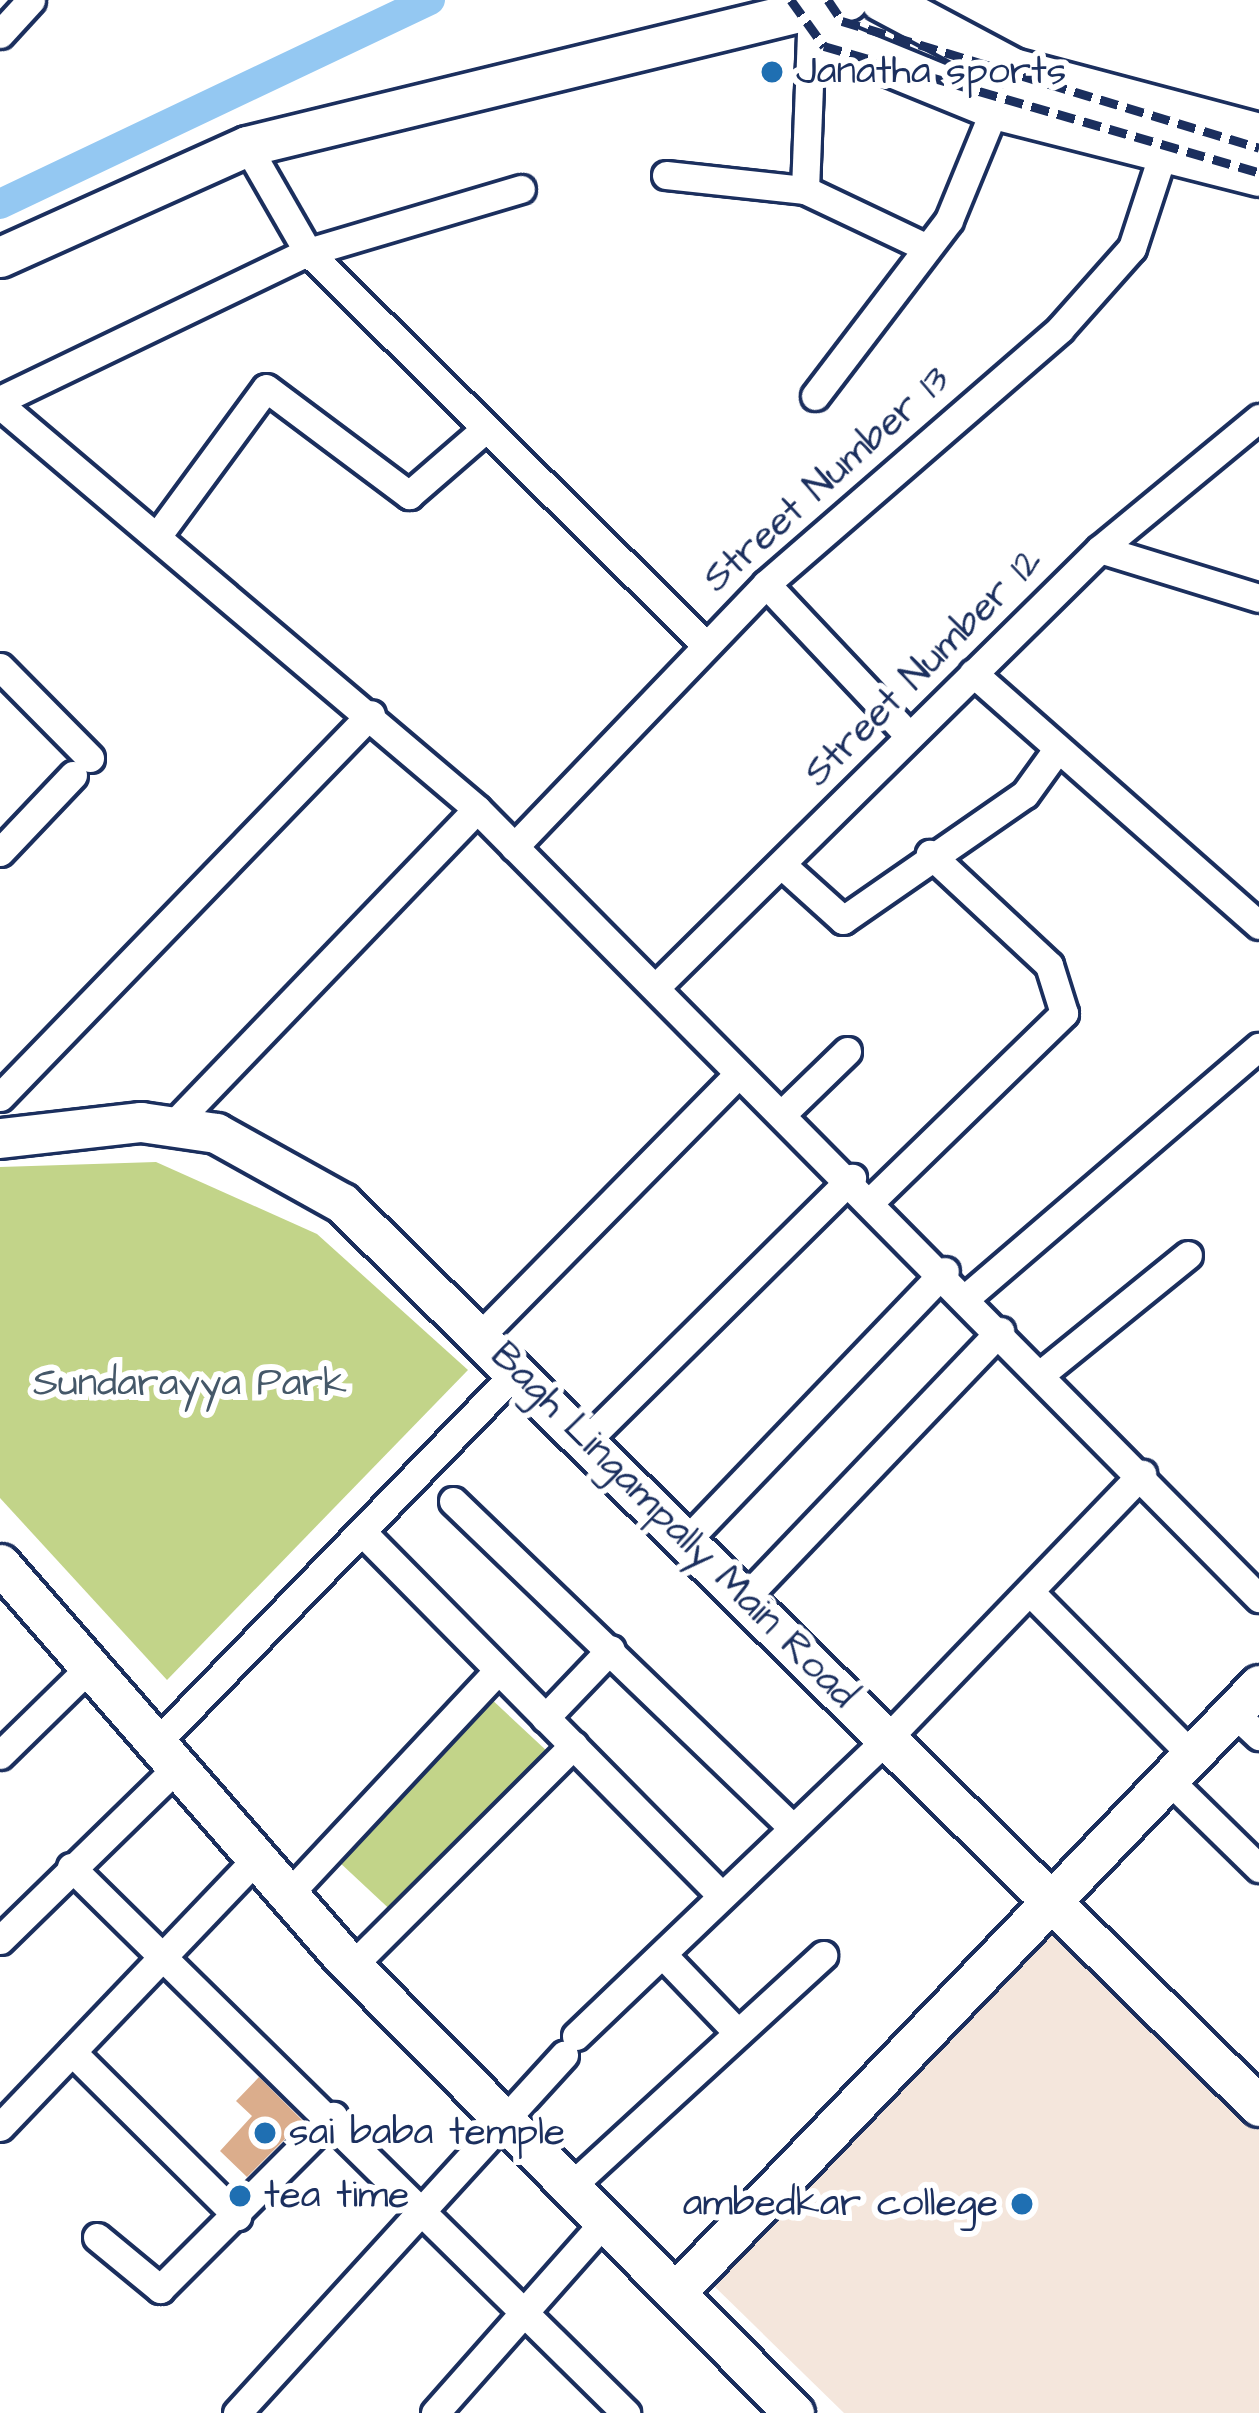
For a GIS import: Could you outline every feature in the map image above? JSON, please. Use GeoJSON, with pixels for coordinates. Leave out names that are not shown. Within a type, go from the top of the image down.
{"type":"FeatureCollection","features":[{"type":"Feature","properties":{"kind":"main road"},"geometry":{"type":"LineString","coordinates":[[882,0],[1013,70],[1259,135]]}},
{"type":"Feature","properties":{"kind":"main road"},"geometry":{"type":"LineString","coordinates":[[821,4],[831,41],[995,108],[1162,156],[1259,175]]}},
{"type":"Feature","properties":{"kind":"street"},"geometry":{"type":"LineString","coordinates":[[0,34],[31,0]]}},
{"type":"Feature","properties":{"kind":"street"},"geometry":{"type":"LineString","coordinates":[[0,256],[247,146],[821,4],[805,190]]}},
{"type":"Feature","properties":{"kind":"street"},"geometry":{"type":"LineString","coordinates":[[815,396],[949,220],[995,108]]}},
{"type":"Feature","properties":{"kind":"street"},"geometry":{"type":"LineString","coordinates":[[247,146],[308,252],[704,643]]}},
{"type":"Feature","properties":{"kind":"street","name":"Street Number 13"},"geometry":{"type":"LineString","coordinates":[[514,847],[704,643],[766,584],[1060,329],[1132,248],[1162,156]]}},
{"type":"Feature","properties":{"kind":"street"},"geometry":{"type":"LineString","coordinates":[[666,175],[805,190],[927,248]]}},
{"type":"Feature","properties":{"kind":"street"},"geometry":{"type":"LineString","coordinates":[[521,189],[308,252],[0,402],[477,809],[657,986],[737,1075],[852,1178],[945,1271],[1259,1598]]}},
{"type":"Feature","properties":{"kind":"street"},"geometry":{"type":"LineString","coordinates":[[158,535],[266,388],[409,495],[484,430]]}},
{"type":"Feature","properties":{"kind":"street","name":"Street Number 12"},"geometry":{"type":"LineString","coordinates":[[657,986],[1100,548],[1259,418]]}},
{"type":"Feature","properties":{"kind":"street"},"geometry":{"type":"LineString","coordinates":[[1100,548],[1259,598]]}},
{"type":"Feature","properties":{"kind":"street"},"geometry":{"type":"LineString","coordinates":[[766,584],[909,736]]}},
{"type":"Feature","properties":{"kind":"street"},"geometry":{"type":"LineString","coordinates":[[0,667],[81,766],[0,852]]}},
{"type":"Feature","properties":{"kind":"street"},"geometry":{"type":"LineString","coordinates":[[973,673],[1056,752],[1259,925]]}},
{"type":"Feature","properties":{"kind":"street"},"geometry":{"type":"LineString","coordinates":[[0,1097],[370,714]]}},
{"type":"Feature","properties":{"kind":"street"},"geometry":{"type":"LineString","coordinates":[[782,865],[843,920],[930,854],[1025,794],[1056,752]]}},
{"type":"Feature","properties":{"kind":"street"},"geometry":{"type":"LineString","coordinates":[[173,1125],[477,809]]}},
{"type":"Feature","properties":{"kind":"street"},"geometry":{"type":"LineString","coordinates":[[872,1199],[1064,1012],[1049,964],[930,854]]}},
{"type":"Feature","properties":{"kind":"street"},"geometry":{"type":"LineString","coordinates":[[968,1296],[1259,1047]]}},
{"type":"Feature","properties":{"kind":"street"},"geometry":{"type":"LineString","coordinates":[[781,1114],[848,1051]]}},
{"type":"Feature","properties":{"kind":"street"},"geometry":{"type":"LineString","coordinates":[[482,1334],[737,1075]]}},
{"type":"Feature","properties":{"kind":"street","name":"Bagh Lingampally Main Road"},"geometry":{"type":"LineString","coordinates":[[0,1138],[173,1125],[216,1133],[342,1203],[482,1334],[515,1373],[746,1597],[885,1741],[1259,2106]]}},
{"type":"Feature","properties":{"kind":"street"},"geometry":{"type":"LineString","coordinates":[[587,1440],[852,1178]]}},
{"type":"Feature","properties":{"kind":"street"},"geometry":{"type":"LineString","coordinates":[[1042,1374],[1188,1255]]}},
{"type":"Feature","properties":{"kind":"street"},"geometry":{"type":"LineString","coordinates":[[686,1541],[945,1271]]}},
{"type":"Feature","properties":{"kind":"street"},"geometry":{"type":"LineString","coordinates":[[746,1597],[1000,1330]]}},
{"type":"Feature","properties":{"kind":"street"},"geometry":{"type":"LineString","coordinates":[[0,1940],[71,1868],[363,1533],[515,1373]]}},
{"type":"Feature","properties":{"kind":"street"},"geometry":{"type":"LineString","coordinates":[[237,2413],[422,2217],[570,2046],[885,1741],[1142,1474]]}},
{"type":"Feature","properties":{"kind":"street"},"geometry":{"type":"LineString","coordinates":[[452,1501],[793,1828]]}},
{"type":"Feature","properties":{"kind":"street"},"geometry":{"type":"LineString","coordinates":[[363,1533],[722,1895]]}},
{"type":"Feature","properties":{"kind":"street"},"geometry":{"type":"LineString","coordinates":[[0,1564],[93,1664],[254,1861],[580,2178],[794,2413]]}},
{"type":"Feature","properties":{"kind":"street"},"geometry":{"type":"LineString","coordinates":[[1031,1593],[1181,1768],[1259,1868]]}},
{"type":"Feature","properties":{"kind":"street"},"geometry":{"type":"LineString","coordinates":[[544,1718],[611,1649]]}},
{"type":"Feature","properties":{"kind":"street"},"geometry":{"type":"LineString","coordinates":[[0,1754],[93,1664]]}},
{"type":"Feature","properties":{"kind":"street"},"geometry":{"type":"LineString","coordinates":[[299,1883],[498,1670]]}},
{"type":"Feature","properties":{"kind":"street"},"geometry":{"type":"LineString","coordinates":[[680,2288],[1046,1899],[1181,1768],[1251,1711]]}},
{"type":"Feature","properties":{"kind":"street"},"geometry":{"type":"LineString","coordinates":[[364,1954],[574,1745]]}},
{"type":"Feature","properties":{"kind":"street"},"geometry":{"type":"LineString","coordinates":[[169,1753],[192,1755],[299,1883],[605,2222],[824,2413]]}},
{"type":"Feature","properties":{"kind":"street"},"geometry":{"type":"LineString","coordinates":[[0,2127],[254,1861]]}},
{"type":"Feature","properties":{"kind":"street"},"geometry":{"type":"LineString","coordinates":[[71,1868],[333,2116],[422,2217],[626,2413]]}},
{"type":"Feature","properties":{"kind":"street"},"geometry":{"type":"LineString","coordinates":[[663,1955],[738,2033]]}},
{"type":"Feature","properties":{"kind":"street"},"geometry":{"type":"LineString","coordinates":[[580,2178],[823,1955]]}},
{"type":"Feature","properties":{"kind":"street"},"geometry":{"type":"LineString","coordinates":[[72,2052],[237,2216]]}},
{"type":"Feature","properties":{"kind":"street"},"geometry":{"type":"LineString","coordinates":[[97,2237],[160,2289],[333,2116]]}},
{"type":"Feature","properties":{"kind":"street"},"geometry":{"type":"LineString","coordinates":[[435,2413],[605,2222]]}},
{"type":"Feature","properties":{"kind":"shaded area","name":"ambedkar college"},"geometry":{"type":"Polygon","coordinates":[[[1044,1918],[1259,2124],[1259,2413],[844,2413],[713,2285],[1044,1918]]]}},
{"type":"Feature","properties":{"kind":"green space","name":"Sundarayya Park"},"geometry":{"type":"Polygon","coordinates":[[[156,1162],[317,1234],[468,1370],[167,1680],[0,1498],[0,1167],[156,1162]]]}},
{"type":"Feature","properties":{"kind":"green space"},"geometry":{"type":"Polygon","coordinates":[[[488,1696],[548,1752],[396,1915],[336,1859],[488,1696]]]}},
{"type":"Feature","properties":{"kind":"building","name":"sai baba temple"},"geometry":{"type":"Polygon","coordinates":[[[259,2077],[303,2121],[247,2177],[220,2151],[252,2116],[236,2101],[259,2077]]]}},
{"type":"Feature","properties":{"kind":"waterway"},"geometry":{"type":"LineString","coordinates":[[0,204],[430,0]]}},
{"type":"Feature","properties":{"kind":"railway"},"geometry":{"type":"LineString","coordinates":[[791,0],[824,46],[1259,172]]}},
{"type":"Feature","properties":{"kind":"railway"},"geometry":{"type":"LineString","coordinates":[[828,0],[842,21],[1259,148]]}},
{"type":"Feature","properties":{"kind":"place","name":"Janatha sports"},"geometry":{"type":"Point","coordinates":[772,72]}},
{"type":"Feature","properties":{"kind":"place","name":"sai baba temple"},"geometry":{"type":"Point","coordinates":[265,2133]}},
{"type":"Feature","properties":{"kind":"place","name":"tea time"},"geometry":{"type":"Point","coordinates":[240,2196]}},
{"type":"Feature","properties":{"kind":"place","name":"ambedkar college"},"geometry":{"type":"Point","coordinates":[1022,2204]}}]}
